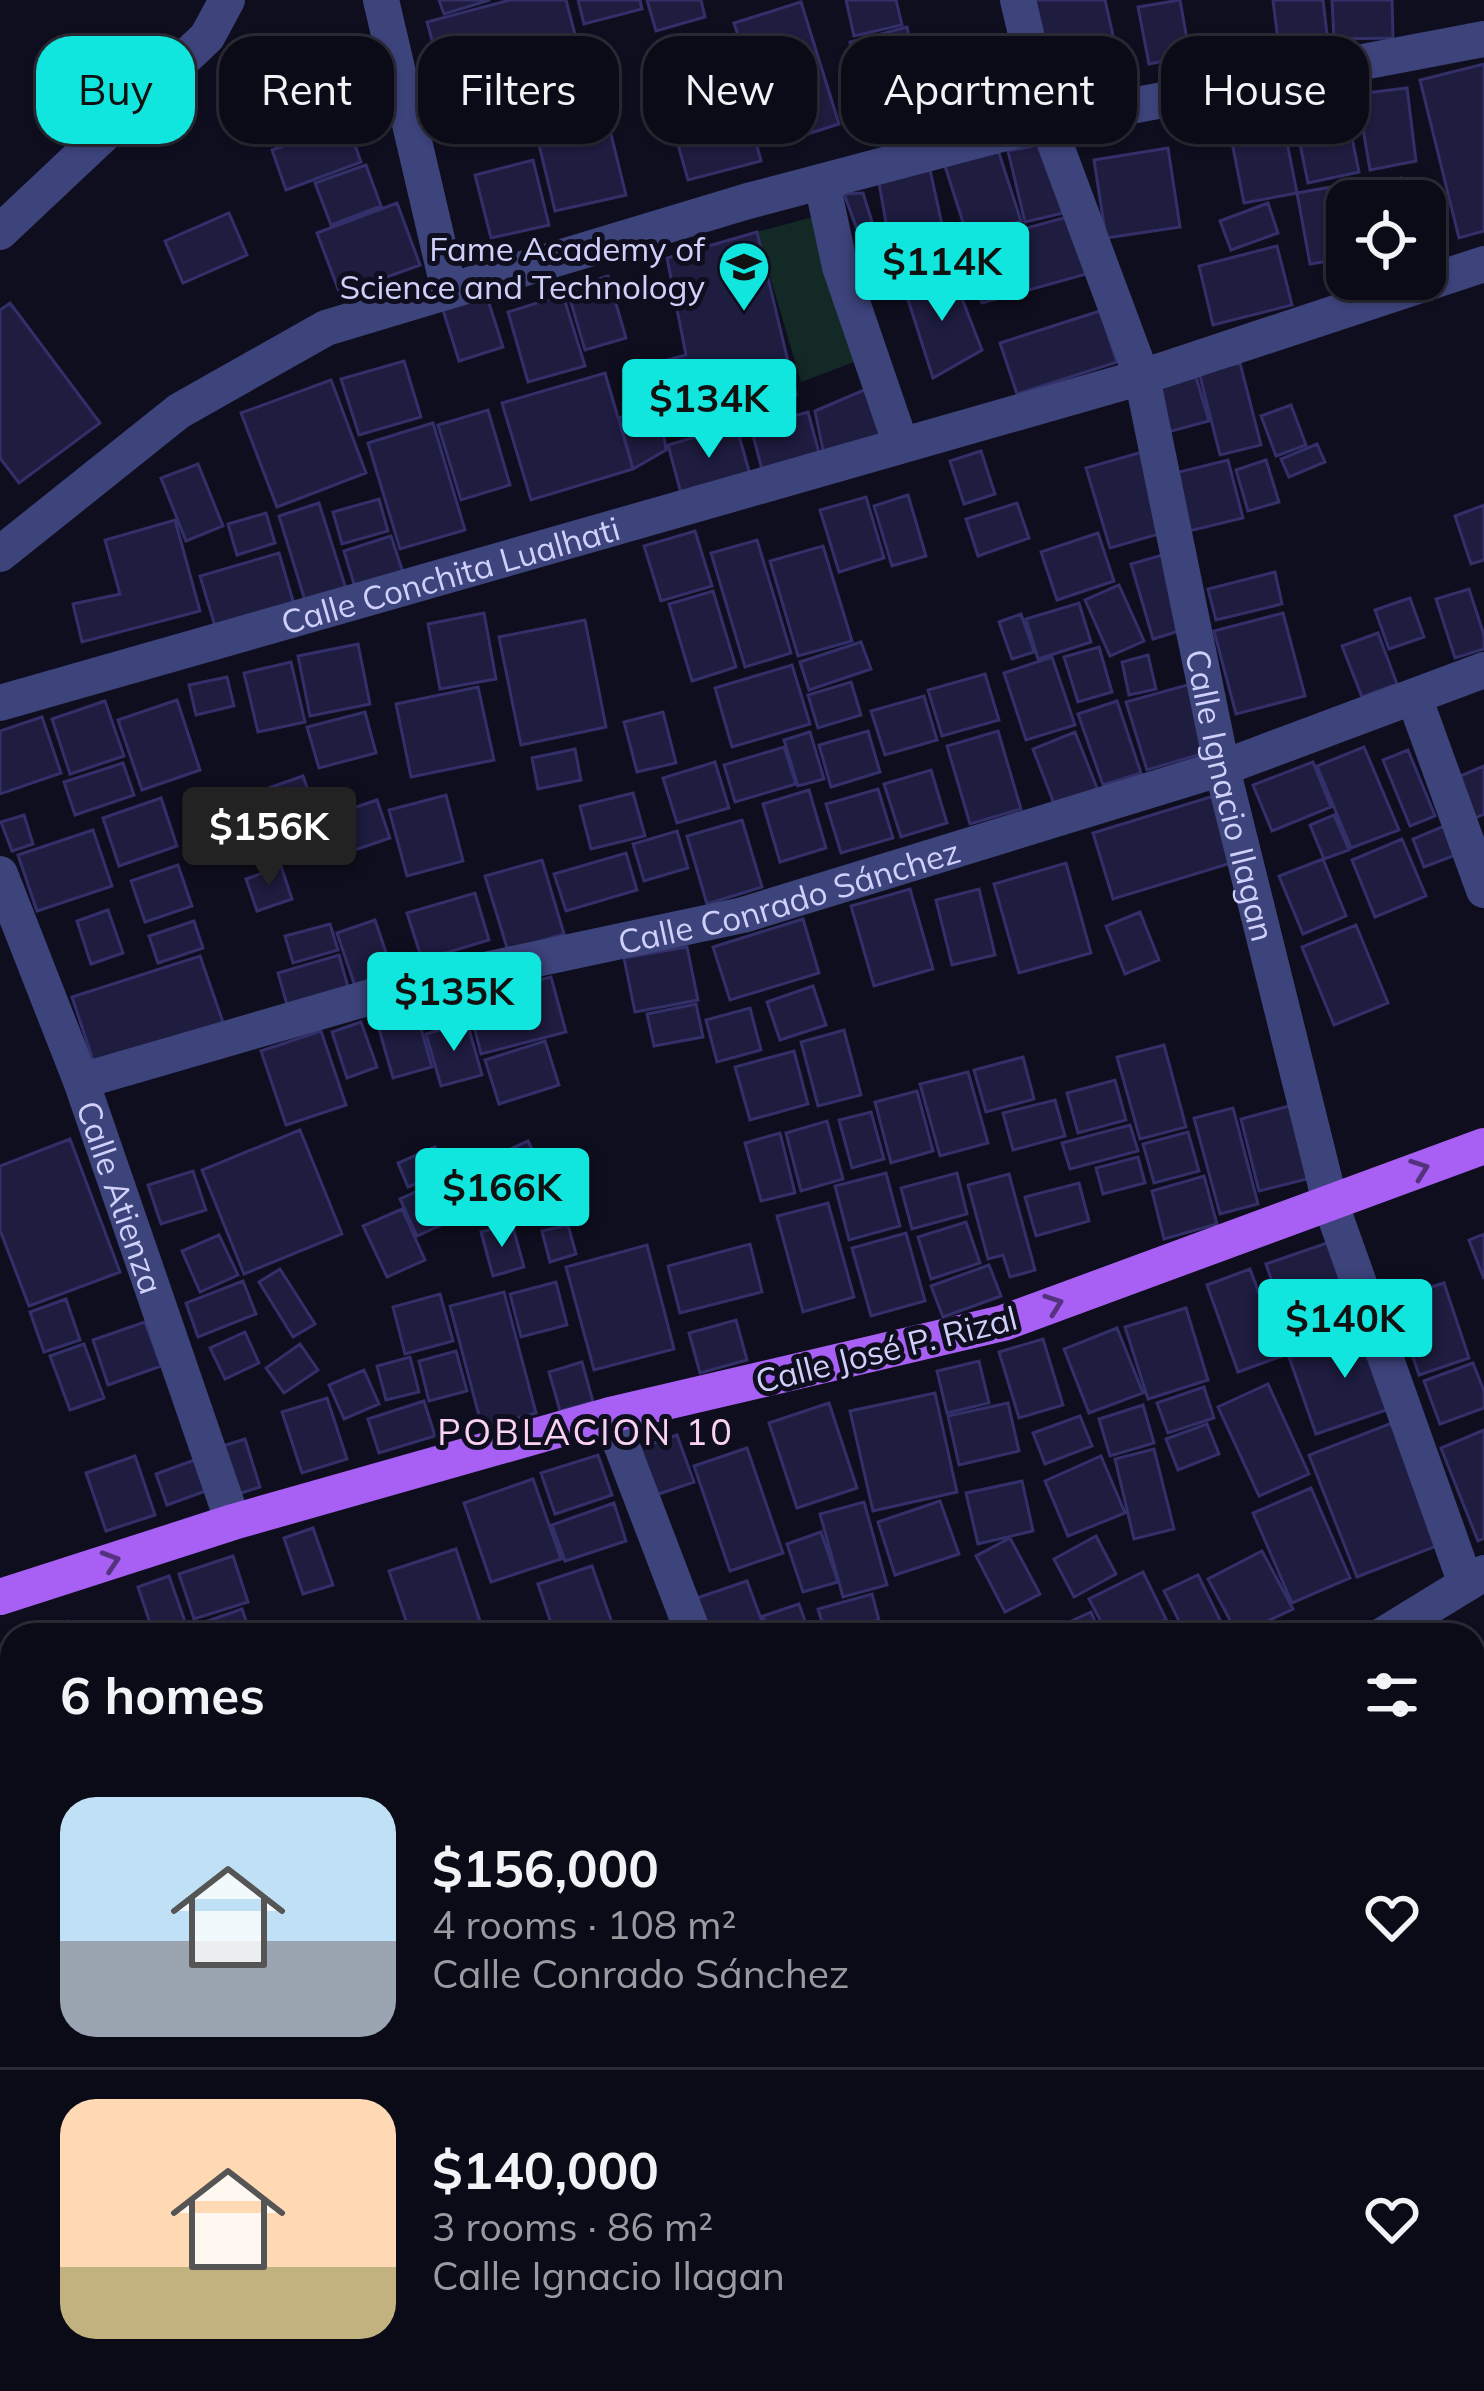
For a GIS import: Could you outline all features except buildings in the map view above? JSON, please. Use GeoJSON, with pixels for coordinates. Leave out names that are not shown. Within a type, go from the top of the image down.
{"type":"FeatureCollection","features":[{"type":"Feature","properties":{"kind":"main road","name":"Calle José P. Rizal"},"geometry":{"type":"LineString","coordinates":[[0,1597],[232,1522],[610,1415],[1003,1323],[1484,1146]]}},
{"type":"Feature","properties":{"kind":"street"},"geometry":{"type":"LineString","coordinates":[[0,232],[207,37],[227,0]]}},
{"type":"Feature","properties":{"kind":"street"},"geometry":{"type":"LineString","coordinates":[[381,0],[449,291]]}},
{"type":"Feature","properties":{"kind":"street","name":"Calle Ignacio Ilagan"},"geometry":{"type":"LineString","coordinates":[[1018,0],[1027,36]]}},
{"type":"Feature","properties":{"kind":"street"},"geometry":{"type":"LineString","coordinates":[[1137,105],[1484,39]]}},
{"type":"Feature","properties":{"kind":"street"},"geometry":{"type":"LineString","coordinates":[[0,554],[179,411],[326,328],[703,214],[966,144]]}},
{"type":"Feature","properties":{"kind":"street","name":"Calle Ignacio Ilagan"},"geometry":{"type":"LineString","coordinates":[[1056,144],[1142,377],[1222,767],[1330,1202],[1475,1578]]}},
{"type":"Feature","properties":{"kind":"street"},"geometry":{"type":"LineString","coordinates":[[822,183],[840,267],[901,446]]}},
{"type":"Feature","properties":{"kind":"street","name":"Calle Conchita Lualhati"},"geometry":{"type":"LineString","coordinates":[[0,703],[1142,377],[1484,264]]}},
{"type":"Feature","properties":{"kind":"street","name":"Calle Conrado Sánchez"},"geometry":{"type":"LineString","coordinates":[[81,1081],[405,987],[742,915],[1222,767],[1484,670]]}},
{"type":"Feature","properties":{"kind":"street"},"geometry":{"type":"LineString","coordinates":[[1414,698],[1484,890]]}},
{"type":"Feature","properties":{"kind":"street","name":"Calle Atienza"},"geometry":{"type":"LineString","coordinates":[[0,874],[81,1081],[232,1522]]}},
{"type":"Feature","properties":{"kind":"street"},"geometry":{"type":"LineString","coordinates":[[610,1415],[689,1623]]}},
{"type":"Feature","properties":{"kind":"street"},"geometry":{"type":"LineString","coordinates":[[1402,1623],[1475,1578]]}},
{"type":"Feature","properties":{"kind":"green space"},"geometry":{"type":"Polygon","coordinates":[[[816,216],[862,359],[801,382],[757,232],[816,216]]]}},
{"type":"Feature","properties":{"kind":"place","name":"Fame Academy of Science and Technology"},"geometry":{"type":"Point","coordinates":[744,313]}},
{"type":"Feature","properties":{"kind":"district","name":"POBLACION 10"},"geometry":{"type":"Point","coordinates":[586,1431]}}]}
